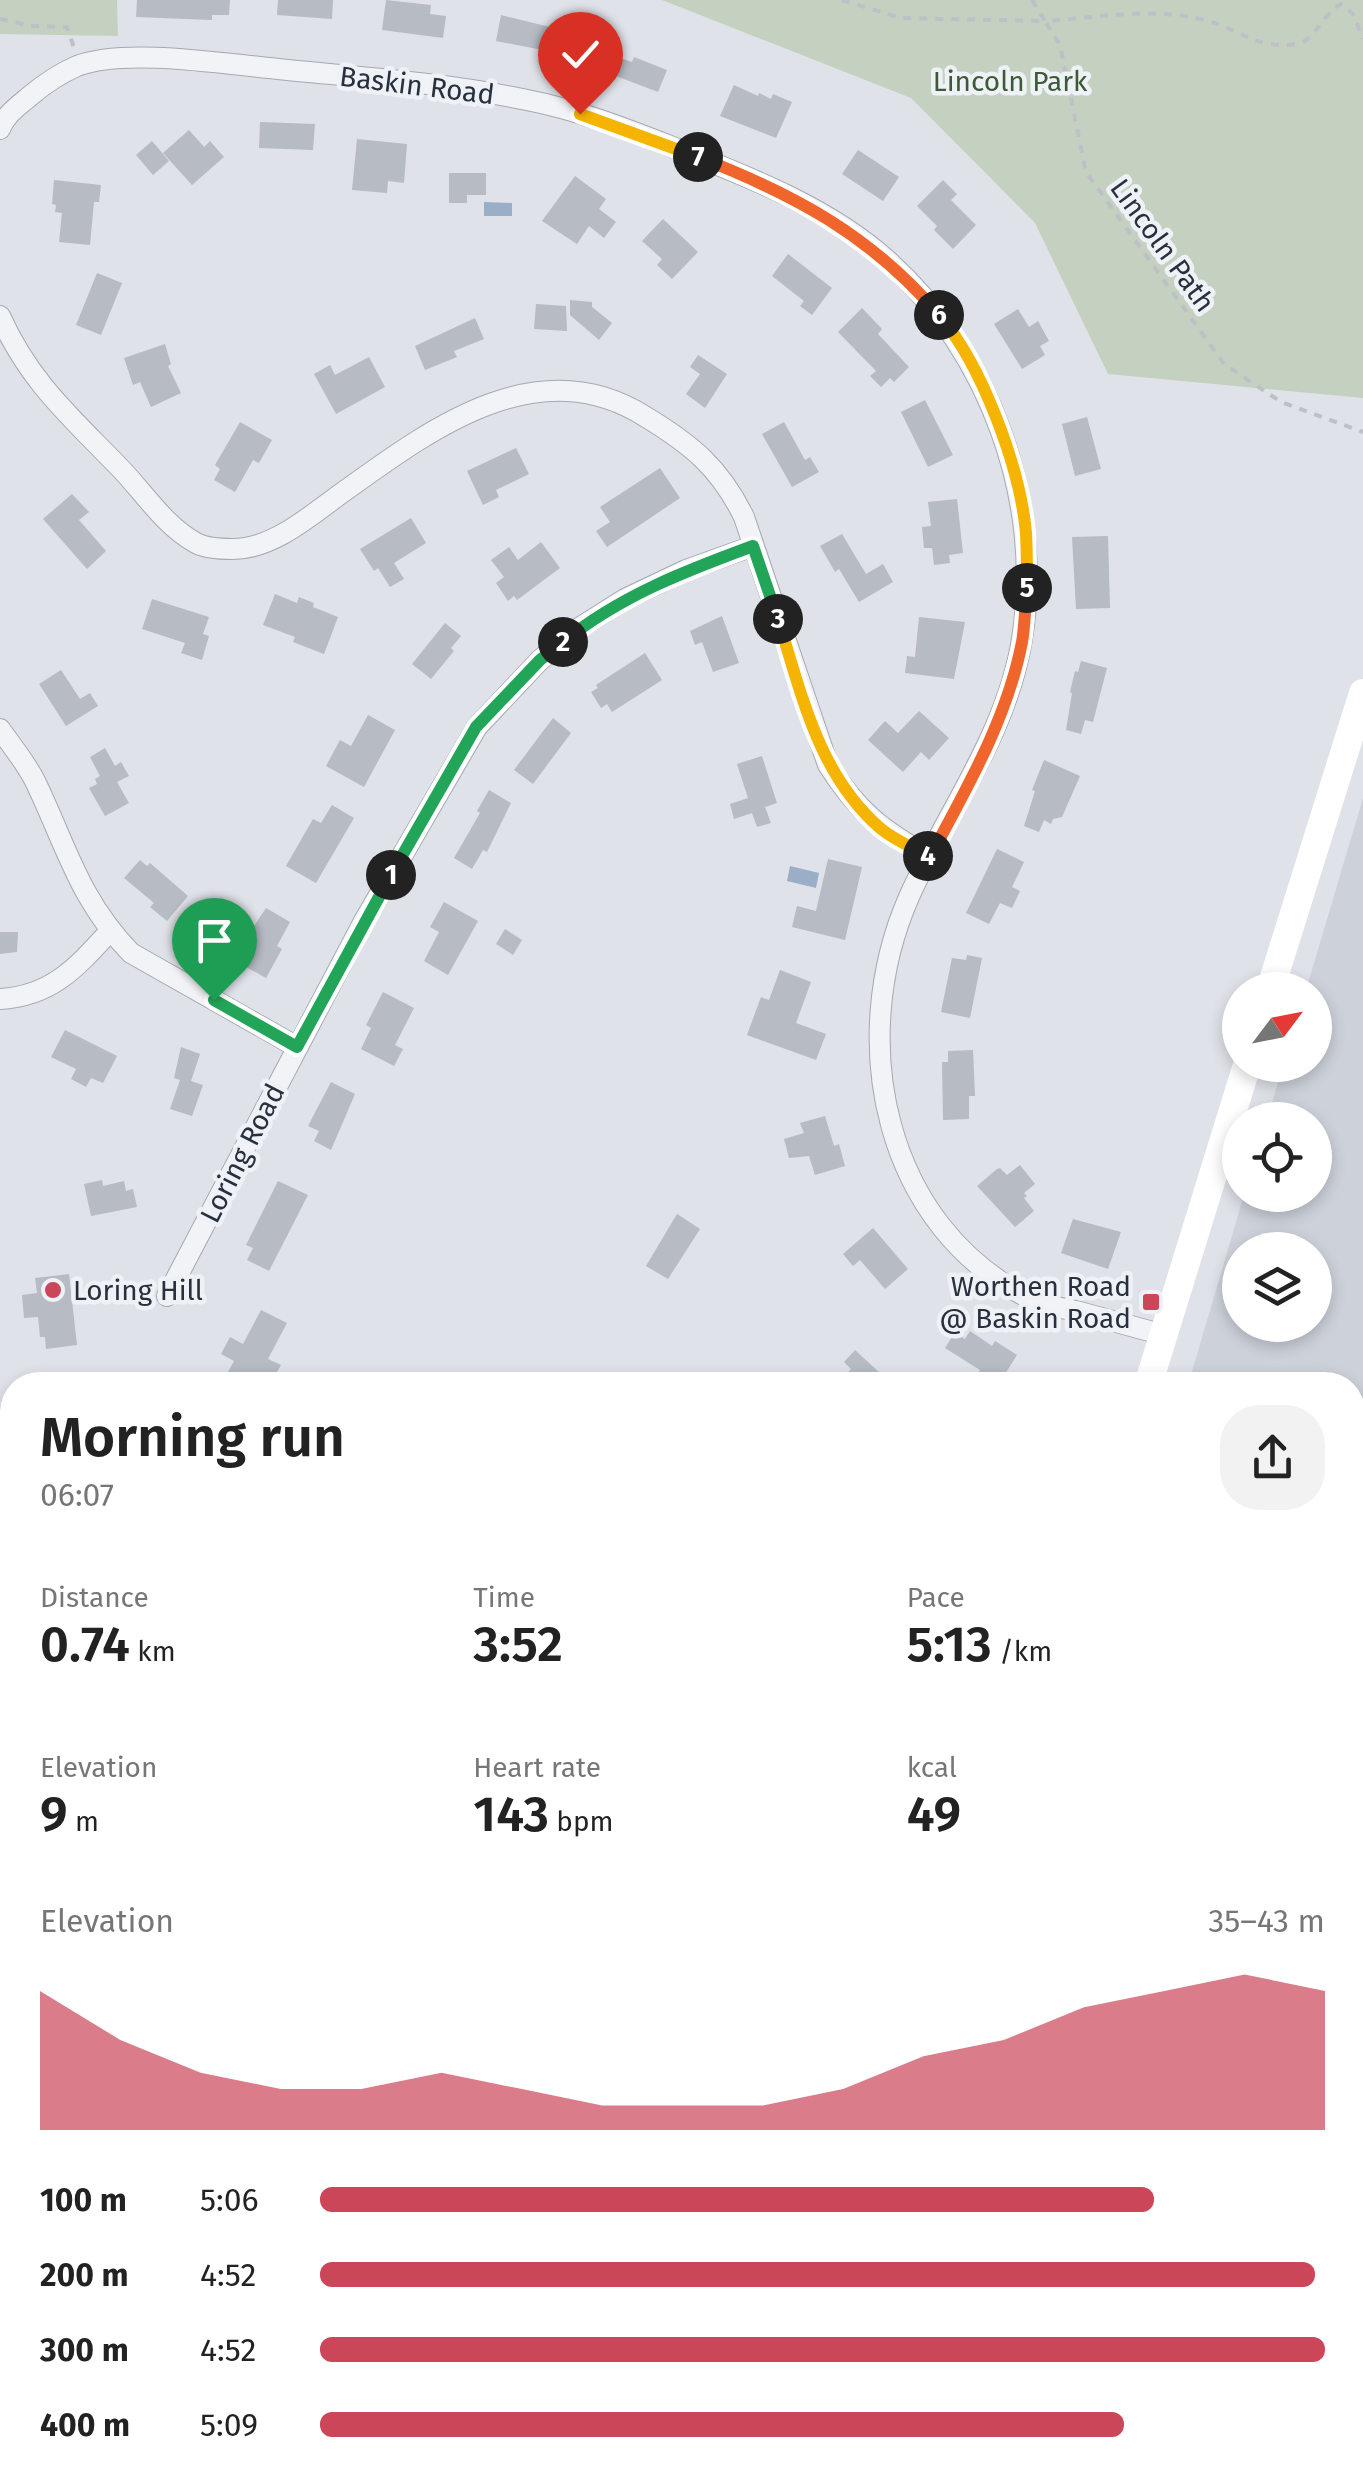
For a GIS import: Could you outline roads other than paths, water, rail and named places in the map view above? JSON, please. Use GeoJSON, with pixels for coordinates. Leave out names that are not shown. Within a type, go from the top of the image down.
{"type":"FeatureCollection","features":[{"type":"Feature","properties":{"kind":"main road"},"geometry":{"type":"LineString","coordinates":[[1276,972],[1363,693]]}},
{"type":"Feature","properties":{"kind":"main road"},"geometry":{"type":"LineString","coordinates":[[1152,1372],[1242,1082]]}},
{"type":"Feature","properties":{"kind":"street","name":"Baskin Road"},"geometry":{"type":"LineString","coordinates":[[0,129],[4,118],[38,89],[79,65],[118,58],[198,61],[451,87],[530,100],[634,132],[728,169],[834,222],[885,258],[950,328],[981,382],[1006,447],[1026,530],[1027,588],[1022,642],[1008,693],[981,761],[908,899],[894,941],[880,1010],[880,1069],[886,1115],[906,1168],[928,1205],[955,1240],[1006,1284],[1038,1303],[1164,1336]]}},
{"type":"Feature","properties":{"kind":"street"},"geometry":{"type":"LineString","coordinates":[[0,316],[42,388],[160,514],[198,545],[236,550],[289,532],[443,424],[492,400],[535,392],[588,394],[632,408],[703,456],[728,486],[744,517],[828,766],[848,797],[883,831],[930,857]]}},
{"type":"Feature","properties":{"kind":"street","name":"Loring Road"},"geometry":{"type":"LineString","coordinates":[[167,1296],[364,921],[476,727],[540,660],[625,598],[753,546]]}},
{"type":"Feature","properties":{"kind":"street"},"geometry":{"type":"LineString","coordinates":[[0,728],[34,778],[67,860],[110,931],[131,952],[297,1047]]}},
{"type":"Feature","properties":{"kind":"street"},"geometry":{"type":"LineString","coordinates":[[0,999],[34,995],[74,970],[110,931]]}},
{"type":"Feature","properties":{"kind":"water"},"geometry":{"type":"Polygon","coordinates":[[[484,202],[512,203],[512,216],[484,216],[484,202]]]}},
{"type":"Feature","properties":{"kind":"water"},"geometry":{"type":"Polygon","coordinates":[[[790,866],[819,873],[816,888],[787,881],[790,866]]]}},
{"type":"Feature","properties":{"kind":"place","name":"Loring Hill"},"geometry":{"type":"Point","coordinates":[53,1290]}},
{"type":"Feature","properties":{"kind":"place","name":"Worthen Road @ Baskin Road"},"geometry":{"type":"Point","coordinates":[1151,1302]}},
{"type":"Feature","properties":{"kind":"park label","name":"Lincoln Park"},"geometry":{"type":"Point","coordinates":[1010,81]}}]}
